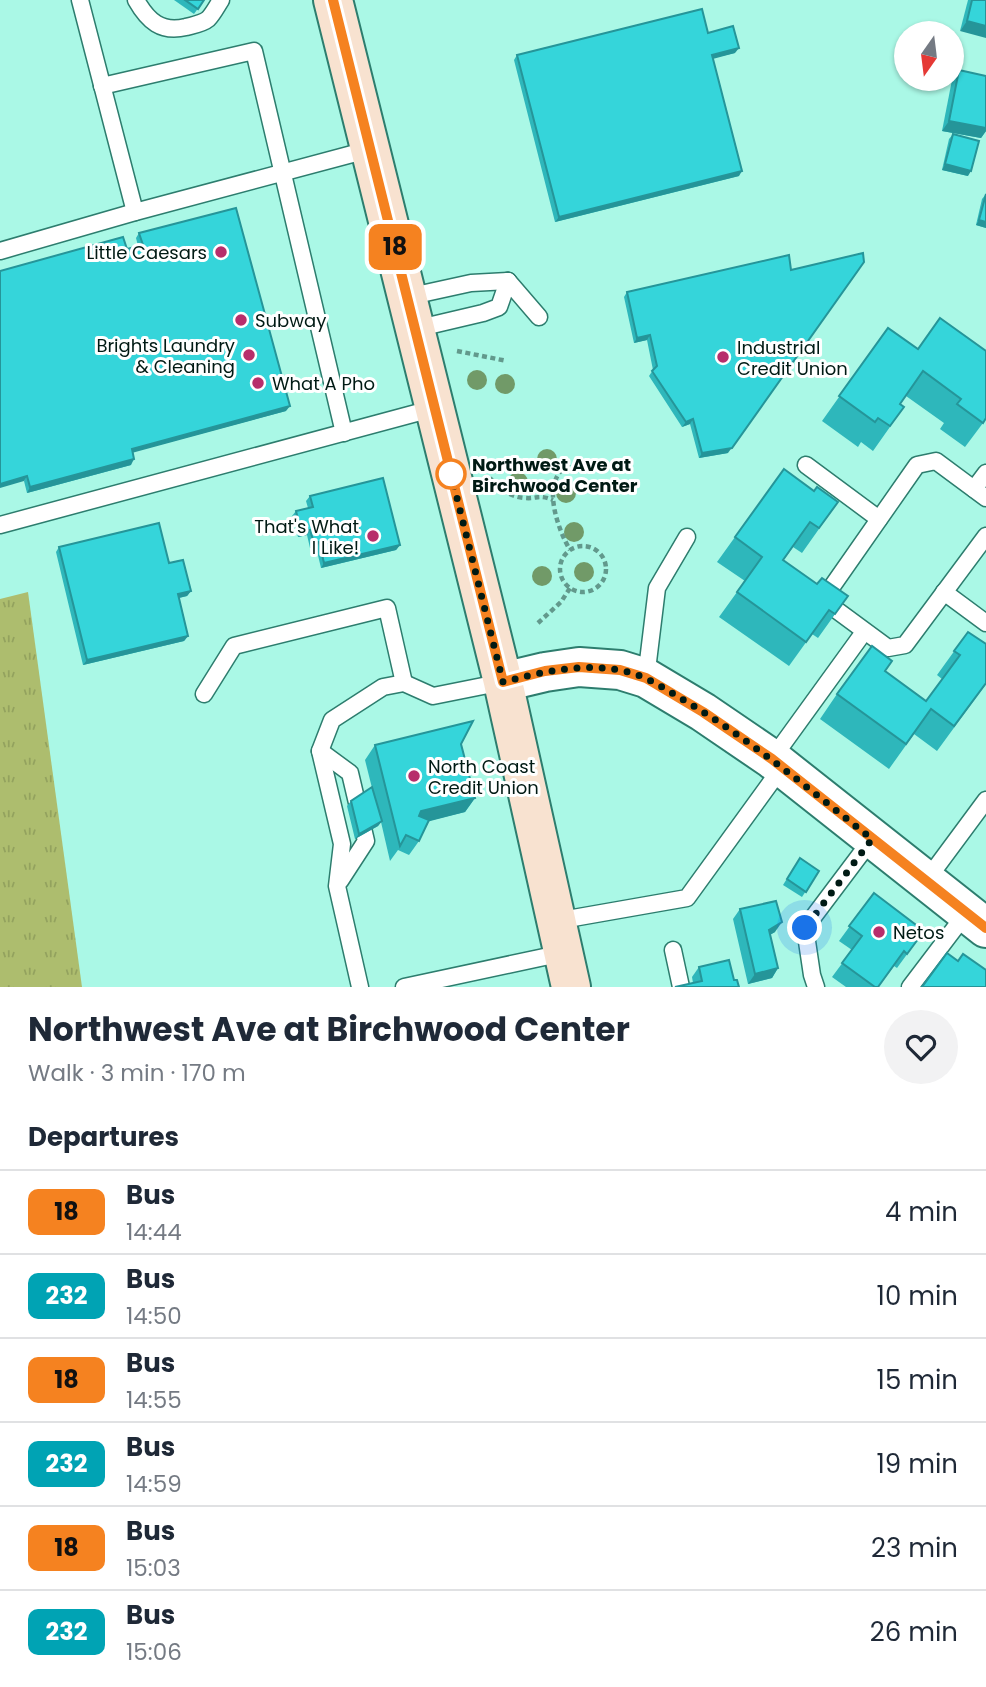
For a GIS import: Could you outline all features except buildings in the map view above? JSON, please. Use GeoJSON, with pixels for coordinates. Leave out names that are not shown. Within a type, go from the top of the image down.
{"type":"FeatureCollection","features":[{"type":"Feature","properties":{"kind":"main road"},"geometry":{"type":"LineString","coordinates":[[333,0],[503,682],[564,954]]}},
{"type":"Feature","properties":{"kind":"street"},"geometry":{"type":"LineString","coordinates":[[503,682],[545,671],[579,667],[620,670],[646,678],[703,712],[777,763],[976,920]]}},
{"type":"Feature","properties":{"kind":"lane"},"geometry":{"type":"LineString","coordinates":[[80,0],[135,212]]}},
{"type":"Feature","properties":{"kind":"lane"},"geometry":{"type":"LineString","coordinates":[[136,0],[145,16],[174,30],[207,20],[221,0]]}},
{"type":"Feature","properties":{"kind":"lane"},"geometry":{"type":"LineString","coordinates":[[102,86],[254,51],[344,433]]}},
{"type":"Feature","properties":{"kind":"lane"},"geometry":{"type":"LineString","coordinates":[[0,251],[370,149]]}},
{"type":"Feature","properties":{"kind":"lane"},"geometry":{"type":"LineString","coordinates":[[411,313],[471,283],[508,281]]}},
{"type":"Feature","properties":{"kind":"lane"},"geometry":{"type":"LineString","coordinates":[[411,313],[499,307],[508,281]]}},
{"type":"Feature","properties":{"kind":"lane"},"geometry":{"type":"LineString","coordinates":[[508,281],[540,317]]}},
{"type":"Feature","properties":{"kind":"lane"},"geometry":{"type":"LineString","coordinates":[[0,525],[435,408]]}},
{"type":"Feature","properties":{"kind":"lane"},"geometry":{"type":"LineString","coordinates":[[986,473],[980,494],[936,461],[917,466],[831,588],[831,606],[888,648],[905,645],[986,536]]}},
{"type":"Feature","properties":{"kind":"lane"},"geometry":{"type":"LineString","coordinates":[[806,465],[879,519]]}},
{"type":"Feature","properties":{"kind":"lane"},"geometry":{"type":"LineString","coordinates":[[646,678],[657,588],[687,537]]}},
{"type":"Feature","properties":{"kind":"lane"},"geometry":{"type":"LineString","coordinates":[[944,592],[986,623]]}},
{"type":"Feature","properties":{"kind":"lane"},"geometry":{"type":"LineString","coordinates":[[204,694],[234,646],[387,608],[404,683]]}},
{"type":"Feature","properties":{"kind":"lane"},"geometry":{"type":"LineString","coordinates":[[404,987],[564,954],[687,898],[864,632]]}},
{"type":"Feature","properties":{"kind":"lane"},"geometry":{"type":"LineString","coordinates":[[360,987],[337,886],[342,845],[320,751],[332,720],[383,687],[404,683],[432,696],[503,682]]}},
{"type":"Feature","properties":{"kind":"lane"},"geometry":{"type":"LineString","coordinates":[[320,751],[350,773],[366,841],[337,886]]}},
{"type":"Feature","properties":{"kind":"lane"},"geometry":{"type":"LineString","coordinates":[[926,881],[984,808]]}},
{"type":"Feature","properties":{"kind":"lane"},"geometry":{"type":"LineString","coordinates":[[816,987],[805,928],[872,839]]}},
{"type":"Feature","properties":{"kind":"lane"},"geometry":{"type":"LineString","coordinates":[[910,987],[976,920]]}},
{"type":"Feature","properties":{"kind":"lane"},"geometry":{"type":"LineString","coordinates":[[673,950],[681,987]]}},
{"type":"Feature","properties":{"kind":"path"},"geometry":{"type":"LineString","coordinates":[[457,351],[508,361]]}},
{"type":"Feature","properties":{"kind":"path"},"geometry":{"type":"LineString","coordinates":[[569,464],[559,473],[554,487],[554,500],[559,527],[570,550]]}},
{"type":"Feature","properties":{"kind":"path"},"geometry":{"type":"LineString","coordinates":[[490,478],[505,492],[527,498],[543,496],[554,500]]}},
{"type":"Feature","properties":{"kind":"path"},"geometry":{"type":"LineString","coordinates":[[576,547],[591,547],[603,557],[606,572],[599,586],[592,590],[577,591],[565,583],[560,570],[564,556],[570,550],[576,547]]}},
{"type":"Feature","properties":{"kind":"path"},"geometry":{"type":"LineString","coordinates":[[538,622],[561,602],[570,588]]}},
{"type":"Feature","properties":{"kind":"green space"},"geometry":{"type":"Polygon","coordinates":[[[28,592],[82,987],[0,987],[0,599],[28,592]]]}},
{"type":"Feature","properties":{"kind":"bus line","name":"18"},"geometry":{"type":"LineString","coordinates":[[333,0],[503,682],[545,671],[579,667],[620,670],[646,678],[703,712],[772,759],[986,928]]}},
{"type":"Feature","properties":{"kind":"place","name":"Little Caesars"},"geometry":{"type":"Point","coordinates":[221,252]}},
{"type":"Feature","properties":{"kind":"place","name":"Subway"},"geometry":{"type":"Point","coordinates":[241,320]}},
{"type":"Feature","properties":{"kind":"place","name":"Brights Laundry & Cleaning"},"geometry":{"type":"Point","coordinates":[249,355]}},
{"type":"Feature","properties":{"kind":"place","name":"Industrial Credit Union"},"geometry":{"type":"Point","coordinates":[723,357]}},
{"type":"Feature","properties":{"kind":"place","name":"What A Pho"},"geometry":{"type":"Point","coordinates":[258,383]}},
{"type":"Feature","properties":{"kind":"place","name":"Northwest Ave at Birchwood Center"},"geometry":{"type":"Point","coordinates":[451,474]}},
{"type":"Feature","properties":{"kind":"place","name":"That's What I Like!"},"geometry":{"type":"Point","coordinates":[373,536]}},
{"type":"Feature","properties":{"kind":"place","name":"North Coast Credit Union"},"geometry":{"type":"Point","coordinates":[414,776]}},
{"type":"Feature","properties":{"kind":"place","name":"Netos"},"geometry":{"type":"Point","coordinates":[879,932]}},
{"type":"Feature","properties":{"kind":"route"},"geometry":{"type":"LineString","coordinates":[[451,474],[503,682],[545,671],[579,667],[620,670],[646,678],[703,712],[772,759],[872,839],[805,928]]}}]}
